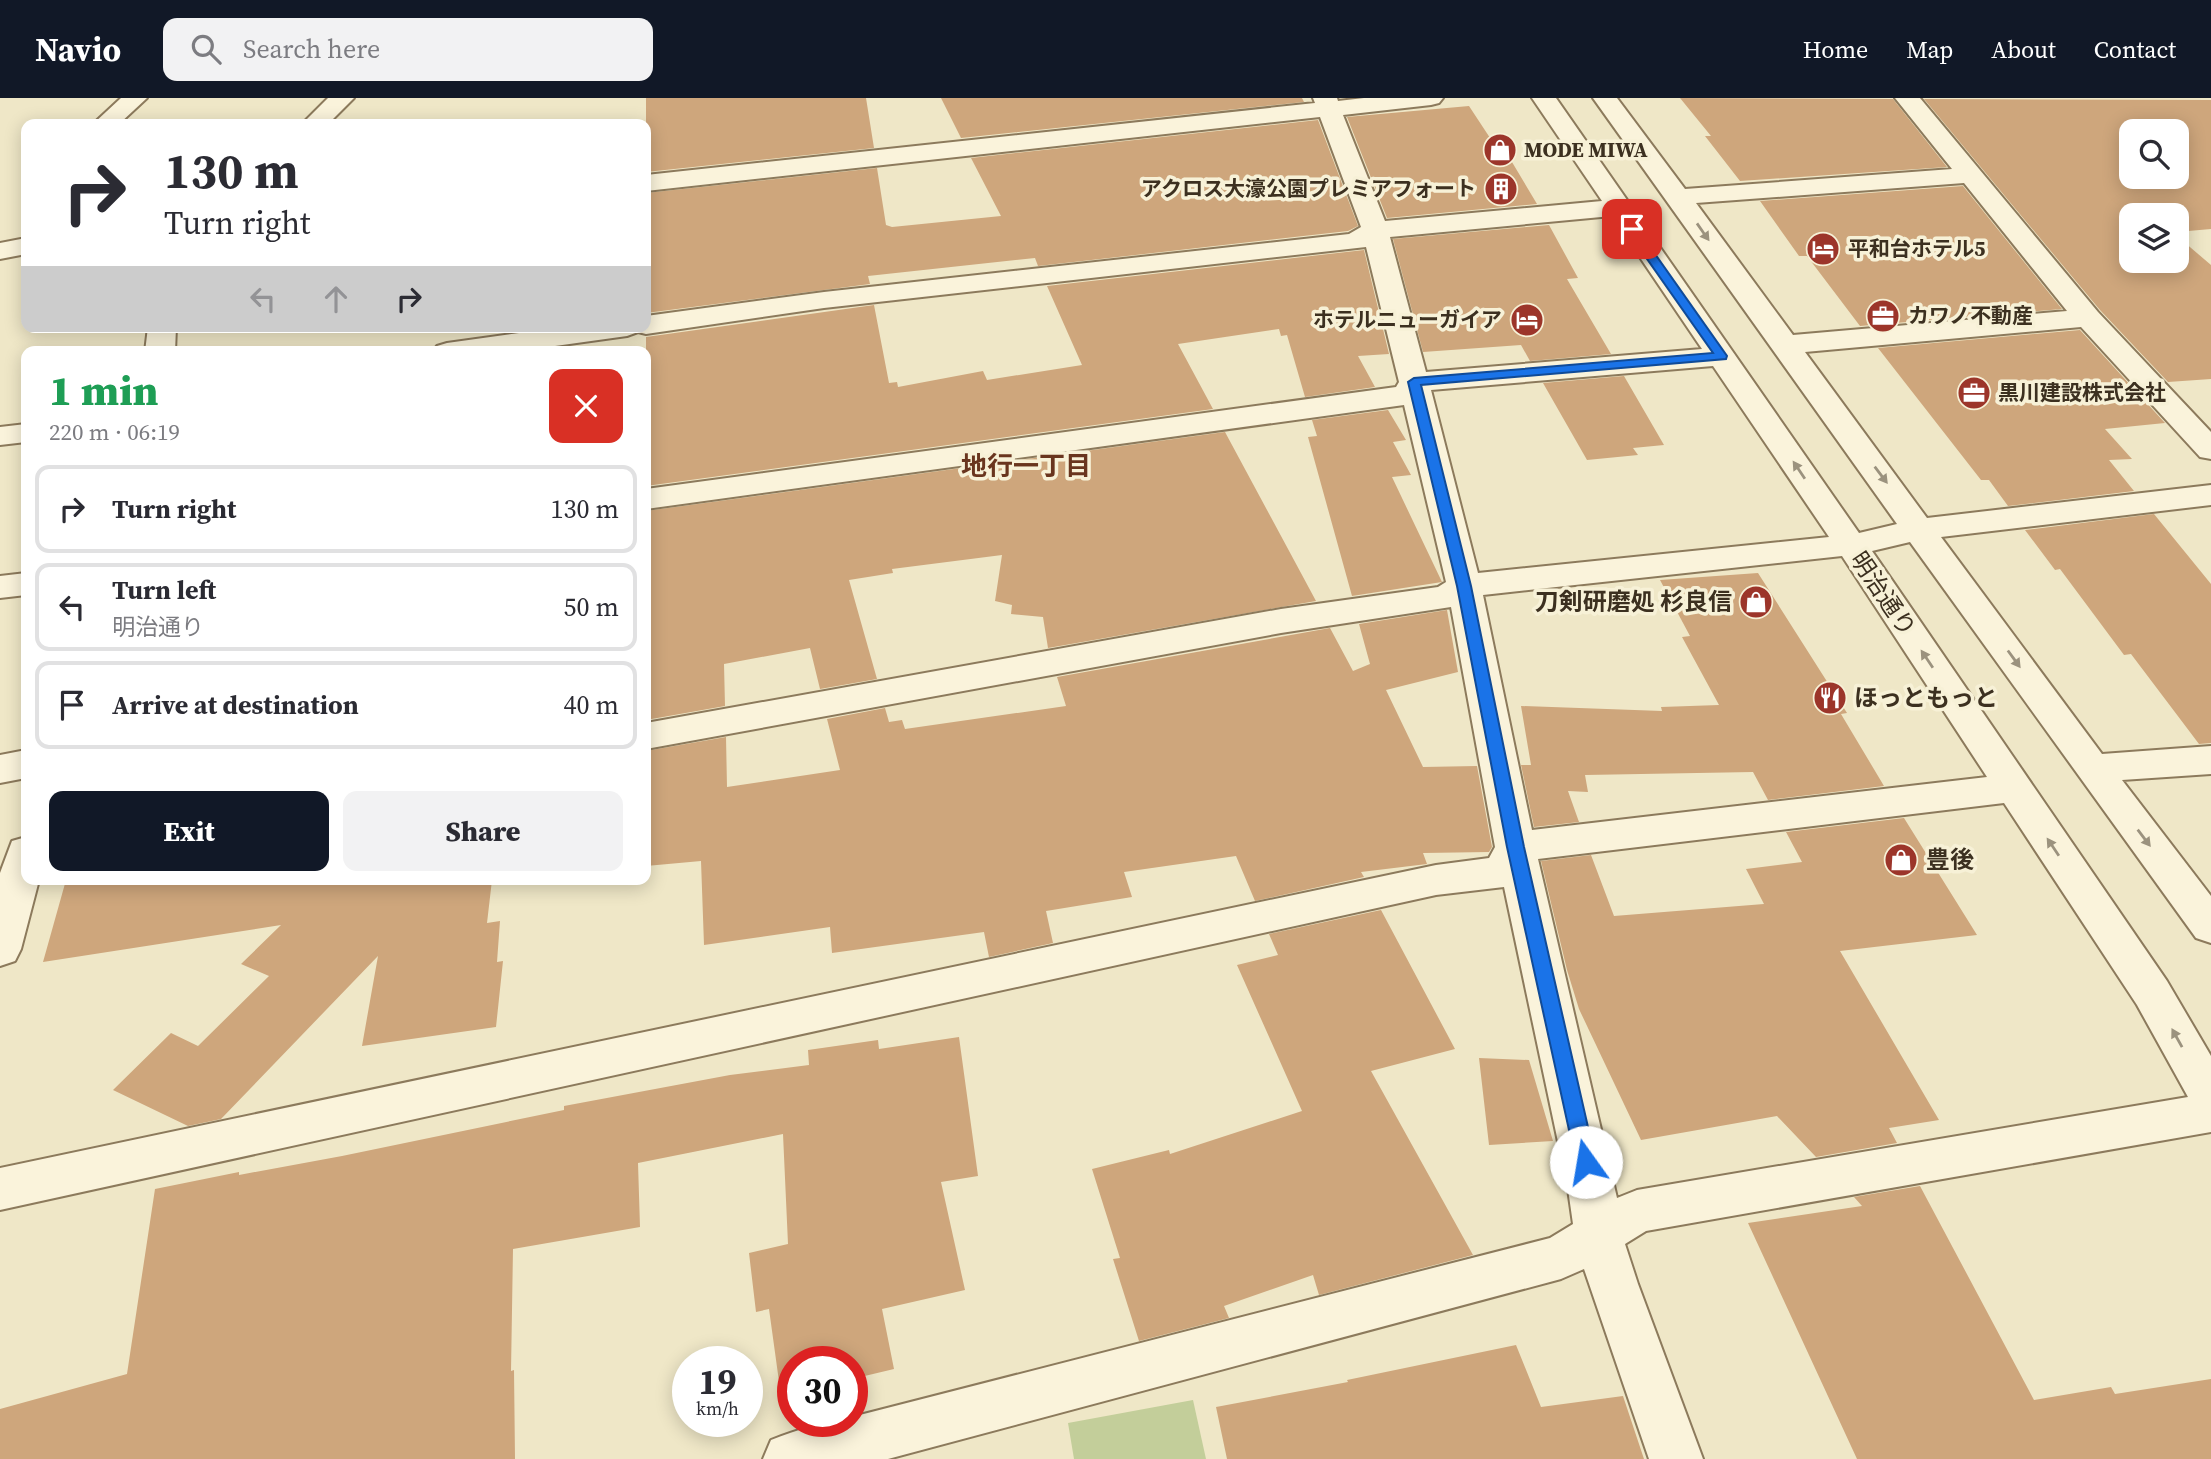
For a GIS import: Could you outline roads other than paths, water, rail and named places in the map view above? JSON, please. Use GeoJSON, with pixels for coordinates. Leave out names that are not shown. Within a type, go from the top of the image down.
{"type":"FeatureCollection","features":[{"type":"Feature","properties":{"kind":"street"},"geometry":{"type":"LineString","coordinates":[[110,119],[135,98]]}},
{"type":"Feature","properties":{"kind":"street"},"geometry":{"type":"LineString","coordinates":[[319,119],[342,98]]}},
{"type":"Feature","properties":{"kind":"street"},"geometry":{"type":"LineString","coordinates":[[651,182],[1328,103],[1431,98]]}},
{"type":"Feature","properties":{"kind":"street","name":"明治通り"},"geometry":{"type":"LineString","coordinates":[[1544,98],[1617,208],[1851,545],[2152,993],[2211,1097]]}},
{"type":"Feature","properties":{"kind":"street"},"geometry":{"type":"LineString","coordinates":[[1605,98],[2211,927]]}},
{"type":"Feature","properties":{"kind":"street"},"geometry":{"type":"LineString","coordinates":[[1907,98],[2088,318],[2211,450]]}},
{"type":"Feature","properties":{"kind":"street"},"geometry":{"type":"LineString","coordinates":[[1328,103],[1375,230],[1464,586],[1515,847],[1589,1176],[1599,1236],[1676,1459]]}},
{"type":"Feature","properties":{"kind":"street"},"geometry":{"type":"LineString","coordinates":[[1678,197],[1970,175]]}},
{"type":"Feature","properties":{"kind":"street"},"geometry":{"type":"LineString","coordinates":[[651,324],[824,300],[1356,240],[1375,230],[1617,208]]}},
{"type":"Feature","properties":{"kind":"street"},"geometry":{"type":"LineString","coordinates":[[0,251],[21,247]]}},
{"type":"Feature","properties":{"kind":"street"},"geometry":{"type":"LineString","coordinates":[[1784,345],[2088,318]]}},
{"type":"Feature","properties":{"kind":"street"},"geometry":{"type":"LineString","coordinates":[[490,346],[584,333]]}},
{"type":"Feature","properties":{"kind":"street"},"geometry":{"type":"LineString","coordinates":[[1414,382],[1721,356]]}},
{"type":"Feature","properties":{"kind":"street"},"geometry":{"type":"LineString","coordinates":[[651,498],[1408,395],[1414,382]]}},
{"type":"Feature","properties":{"kind":"street"},"geometry":{"type":"LineString","coordinates":[[0,436],[21,434]]}},
{"type":"Feature","properties":{"kind":"street"},"geometry":{"type":"LineString","coordinates":[[651,735],[1282,621],[1447,597],[1464,586],[1851,545],[1920,529],[2211,495]]}},
{"type":"Feature","properties":{"kind":"street"},"geometry":{"type":"LineString","coordinates":[[0,587],[21,585]]}},
{"type":"Feature","properties":{"kind":"street"},"geometry":{"type":"LineString","coordinates":[[2093,768],[2211,760]]}},
{"type":"Feature","properties":{"kind":"street"},"geometry":{"type":"LineString","coordinates":[[0,769],[21,765]]}},
{"type":"Feature","properties":{"kind":"street"},"geometry":{"type":"LineString","coordinates":[[1515,847],[2014,789]]}},
{"type":"Feature","properties":{"kind":"street"},"geometry":{"type":"LineString","coordinates":[[0,1189],[1436,880],[1502,872],[1515,847]]}},
{"type":"Feature","properties":{"kind":"street"},"geometry":{"type":"LineString","coordinates":[[0,949],[21,871]]}},
{"type":"Feature","properties":{"kind":"street"},"geometry":{"type":"LineString","coordinates":[[790,1459],[1561,1257],[1637,1211],[2211,1113]]}},
{"type":"Feature","properties":{"kind":"place","name":"MODE MIWA"},"geometry":{"type":"Point","coordinates":[1500,150]}},
{"type":"Feature","properties":{"kind":"place","name":"アクロス大濠公園プレミアフォート"},"geometry":{"type":"Point","coordinates":[1501,189]}},
{"type":"Feature","properties":{"kind":"place","name":"平和台ホテル5"},"geometry":{"type":"Point","coordinates":[1823,249]}},
{"type":"Feature","properties":{"kind":"place","name":"カワノ不動産"},"geometry":{"type":"Point","coordinates":[1883,316]}},
{"type":"Feature","properties":{"kind":"place","name":"ホテルニューガイア"},"geometry":{"type":"Point","coordinates":[1527,320]}},
{"type":"Feature","properties":{"kind":"place","name":"黒川建設株式会社"},"geometry":{"type":"Point","coordinates":[1974,393]}},
{"type":"Feature","properties":{"kind":"place","name":"刀剣研磨処 杉良信"},"geometry":{"type":"Point","coordinates":[1756,602]}},
{"type":"Feature","properties":{"kind":"place","name":"ほっともっと"},"geometry":{"type":"Point","coordinates":[1830,698]}},
{"type":"Feature","properties":{"kind":"place","name":"豊後"},"geometry":{"type":"Point","coordinates":[1901,860]}},
{"type":"Feature","properties":{"kind":"district","name":"地行一丁目"},"geometry":{"type":"Point","coordinates":[1026,466]}}]}
